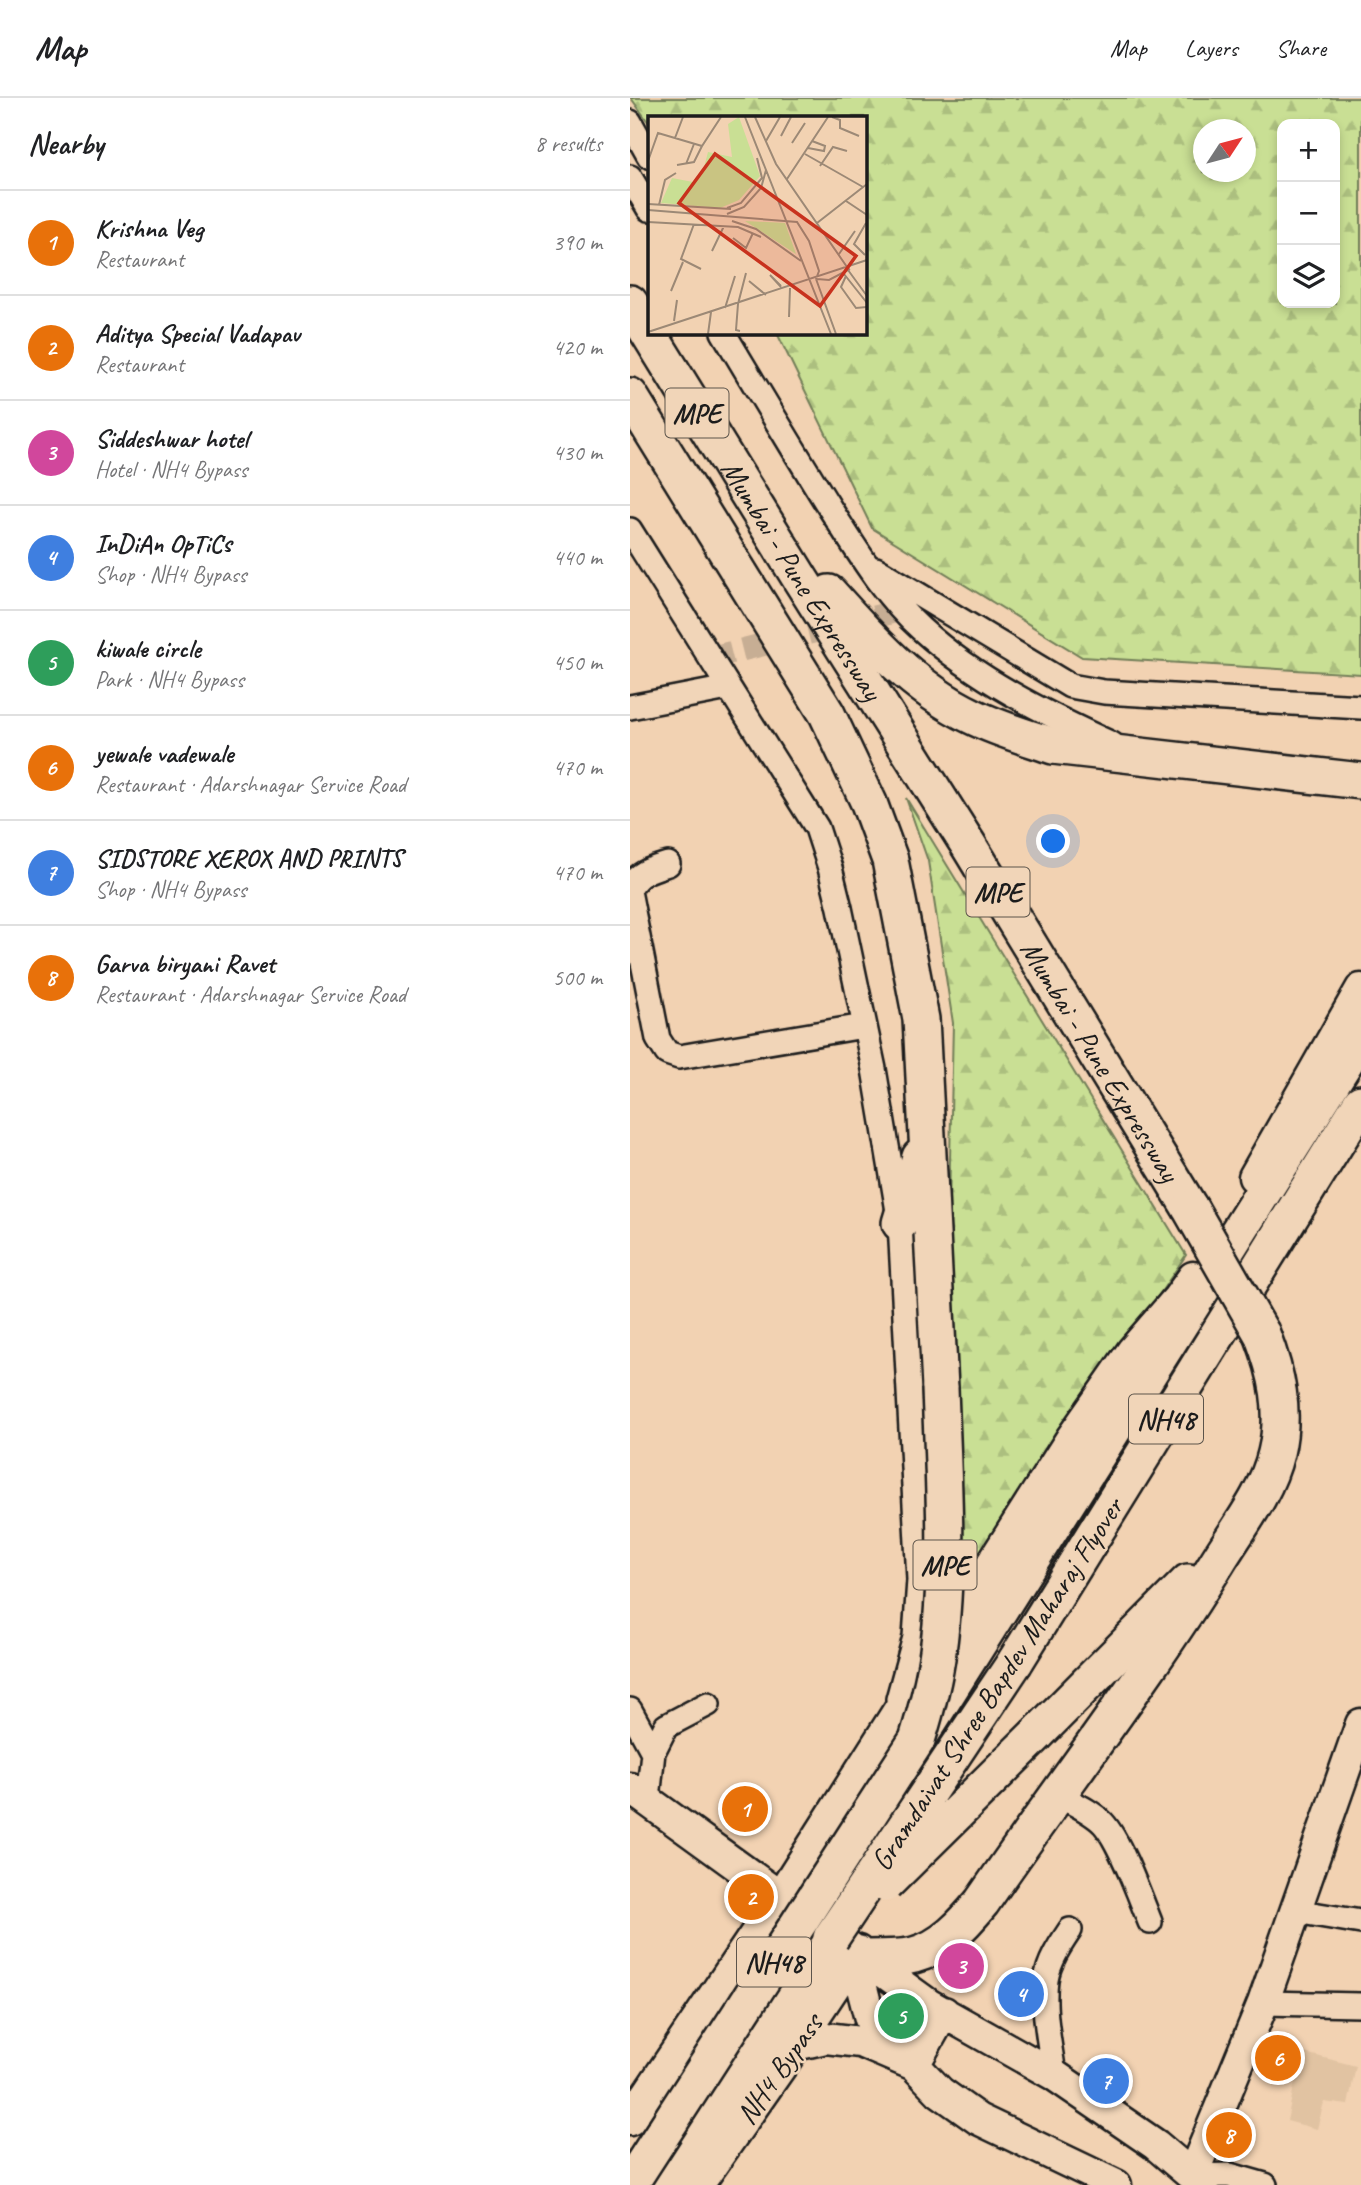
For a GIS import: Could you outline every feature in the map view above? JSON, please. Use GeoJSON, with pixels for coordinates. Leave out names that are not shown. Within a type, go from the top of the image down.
{"type":"FeatureCollection","features":[{"type":"Feature","properties":{"kind":"highway","name":"Mumbai - Pune Expressway"},"geometry":{"type":"LineString","coordinates":[[630,303],[648,332]]}},
{"type":"Feature","properties":{"kind":"highway","name":"Mumbai - Pune Expressway"},"geometry":{"type":"LineString","coordinates":[[649,334],[969,846],[1190,1208],[1262,1334],[1279,1388],[1279,1438],[1276,1456],[1263,1487],[1242,1522]]}},
{"type":"Feature","properties":{"kind":"highway","name":"Mumbai - Pune Expressway"},"geometry":{"type":"LineString","coordinates":[[630,396],[827,714],[869,803],[890,860],[919,1007],[928,1133]]}},
{"type":"Feature","properties":{"kind":"highway"},"geometry":{"type":"LineString","coordinates":[[766,522],[863,632],[940,698],[991,724],[1053,746],[1361,781]]}},
{"type":"Feature","properties":{"kind":"highway","name":"NH48"},"geometry":{"type":"LineString","coordinates":[[1209,1266],[1361,1037]]}},
{"type":"Feature","properties":{"kind":"highway","name":"Gramdaivat Shree Bapdev Maharaj Flyover"},"geometry":{"type":"LineString","coordinates":[[666,2185],[851,1949],[1015,1662],[1361,1103]]}},
{"type":"Feature","properties":{"kind":"highway"},"geometry":{"type":"LineString","coordinates":[[900,1223],[928,1133]]}},
{"type":"Feature","properties":{"kind":"highway","name":"MPE"},"geometry":{"type":"LineString","coordinates":[[906,1728],[930,1697],[938,1652],[945,1580],[940,1388],[928,1133]]}},
{"type":"Feature","properties":{"kind":"highway","name":"Gramdaivat Shree Bapdev Maharaj Flyover"},"geometry":{"type":"LineString","coordinates":[[630,2183],[906,1728],[981,1641],[1209,1266]]}},
{"type":"Feature","properties":{"kind":"highway"},"geometry":{"type":"LineString","coordinates":[[851,1949],[914,1955],[942,1941],[962,1926],[982,1902],[1181,1621],[1242,1522]]}},
{"type":"Feature","properties":{"kind":"highway","name":"MPE"},"geometry":{"type":"LineString","coordinates":[[851,1949],[1037,1734],[1192,1577],[1242,1522]]}},
{"type":"Feature","properties":{"kind":"main road"},"geometry":{"type":"LineString","coordinates":[[630,2120],[780,1897],[906,1728],[1072,1437],[1132,1351],[1209,1266],[1361,989]]}},
{"type":"Feature","properties":{"kind":"main road"},"geometry":{"type":"LineString","coordinates":[[639,1794],[928,2004],[1054,2075],[1156,2145],[1197,2181],[1361,1724]]}},
{"type":"Feature","properties":{"kind":"main road","name":"NH4 Bypass"},"geometry":{"type":"LineString","coordinates":[[698,2185],[796,2045],[851,1949]]}},
{"type":"Feature","properties":{"kind":"main road","name":"NH4 Bypass"},"geometry":{"type":"LineString","coordinates":[[851,1949],[870,2019],[940,2092],[978,2119],[1114,2185]]}},
{"type":"Feature","properties":{"kind":"main road"},"geometry":{"type":"LineString","coordinates":[[796,2045],[826,2038],[860,2042],[914,2065],[944,2012]]}},
{"type":"Feature","properties":{"kind":"street"},"geometry":{"type":"LineString","coordinates":[[630,122],[648,154]]}},
{"type":"Feature","properties":{"kind":"street"},"geometry":{"type":"LineString","coordinates":[[630,177],[648,207]]}},
{"type":"Feature","properties":{"kind":"street"},"geometry":{"type":"LineString","coordinates":[[729,338],[864,562],[895,603],[921,630],[1036,709],[1136,755]]}},
{"type":"Feature","properties":{"kind":"street"},"geometry":{"type":"LineString","coordinates":[[630,530],[820,836],[840,908],[874,1069],[900,1223],[919,1580],[906,1728]]}},
{"type":"Feature","properties":{"kind":"street"},"geometry":{"type":"LineString","coordinates":[[864,562],[1070,686],[1104,692],[1361,707]]}},
{"type":"Feature","properties":{"kind":"street"},"geometry":{"type":"LineString","coordinates":[[630,707],[729,688]]}},
{"type":"Feature","properties":{"kind":"street"},"geometry":{"type":"LineString","coordinates":[[630,888],[635,878],[644,872],[668,864]]}},
{"type":"Feature","properties":{"kind":"street"},"geometry":{"type":"LineString","coordinates":[[630,896],[658,1039],[667,1053],[679,1057],[864,1026]]}},
{"type":"Feature","properties":{"kind":"street"},"geometry":{"type":"LineString","coordinates":[[639,1794],[653,1752],[666,1726],[708,1704]]}},
{"type":"Feature","properties":{"kind":"street"},"geometry":{"type":"LineString","coordinates":[[630,1710],[653,1752]]}},
{"type":"Feature","properties":{"kind":"street"},"geometry":{"type":"LineString","coordinates":[[1056,1794],[1093,1814],[1104,1825],[1114,1840],[1150,1922]]}},
{"type":"Feature","properties":{"kind":"street"},"geometry":{"type":"LineString","coordinates":[[1295,1912],[1361,1922]]}},
{"type":"Feature","properties":{"kind":"street"},"geometry":{"type":"LineString","coordinates":[[1054,2075],[1046,1979],[1052,1961],[1070,1930]]}},
{"type":"Feature","properties":{"kind":"street"},"geometry":{"type":"LineString","coordinates":[[1263,2003],[1361,2005]]}},
{"type":"Feature","properties":{"kind":"street"},"geometry":{"type":"LineString","coordinates":[[1197,2181],[1230,2175],[1265,2185]]}},
{"type":"Feature","properties":{"kind":"shaded area"},"geometry":{"type":"Polygon","coordinates":[[[1301,2052],[1356,2066],[1348,2105],[1324,2102],[1317,2129],[1287,2121],[1301,2052]]]}},
{"type":"Feature","properties":{"kind":"green space"},"geometry":{"type":"Polygon","coordinates":[[[631,98],[1361,98],[1361,674],[1082,657],[872,528],[777,334],[866,334],[866,116],[648,116],[648,122],[631,98]]]}},
{"type":"Feature","properties":{"kind":"green space"},"geometry":{"type":"Polygon","coordinates":[[[906,798],[1186,1255],[963,1585],[948,1252],[953,1023],[928,861],[906,798]]]}},
{"type":"Feature","properties":{"kind":"tunnel"},"geometry":{"type":"LineString","coordinates":[[709,658],[902,610]]}},
{"type":"Feature","properties":{"kind":"place","name":"Krishna Veg"},"geometry":{"type":"Point","coordinates":[745,1809]}},
{"type":"Feature","properties":{"kind":"place","name":"Aditya Special Vadapav"},"geometry":{"type":"Point","coordinates":[751,1897]}},
{"type":"Feature","properties":{"kind":"place","name":"Siddeshwar hotel"},"geometry":{"type":"Point","coordinates":[961,1966]}},
{"type":"Feature","properties":{"kind":"place","name":"InDiAn OpTiCs"},"geometry":{"type":"Point","coordinates":[1021,1994]}},
{"type":"Feature","properties":{"kind":"place","name":"kiwale circle"},"geometry":{"type":"Point","coordinates":[901,2016]}},
{"type":"Feature","properties":{"kind":"place","name":"yewale vadewale"},"geometry":{"type":"Point","coordinates":[1278,2058]}},
{"type":"Feature","properties":{"kind":"place","name":"SIDSTORE XEROX AND PRINTS"},"geometry":{"type":"Point","coordinates":[1106,2081]}},
{"type":"Feature","properties":{"kind":"place","name":"Garva biryani Ravet"},"geometry":{"type":"Point","coordinates":[1229,2135]}}]}
